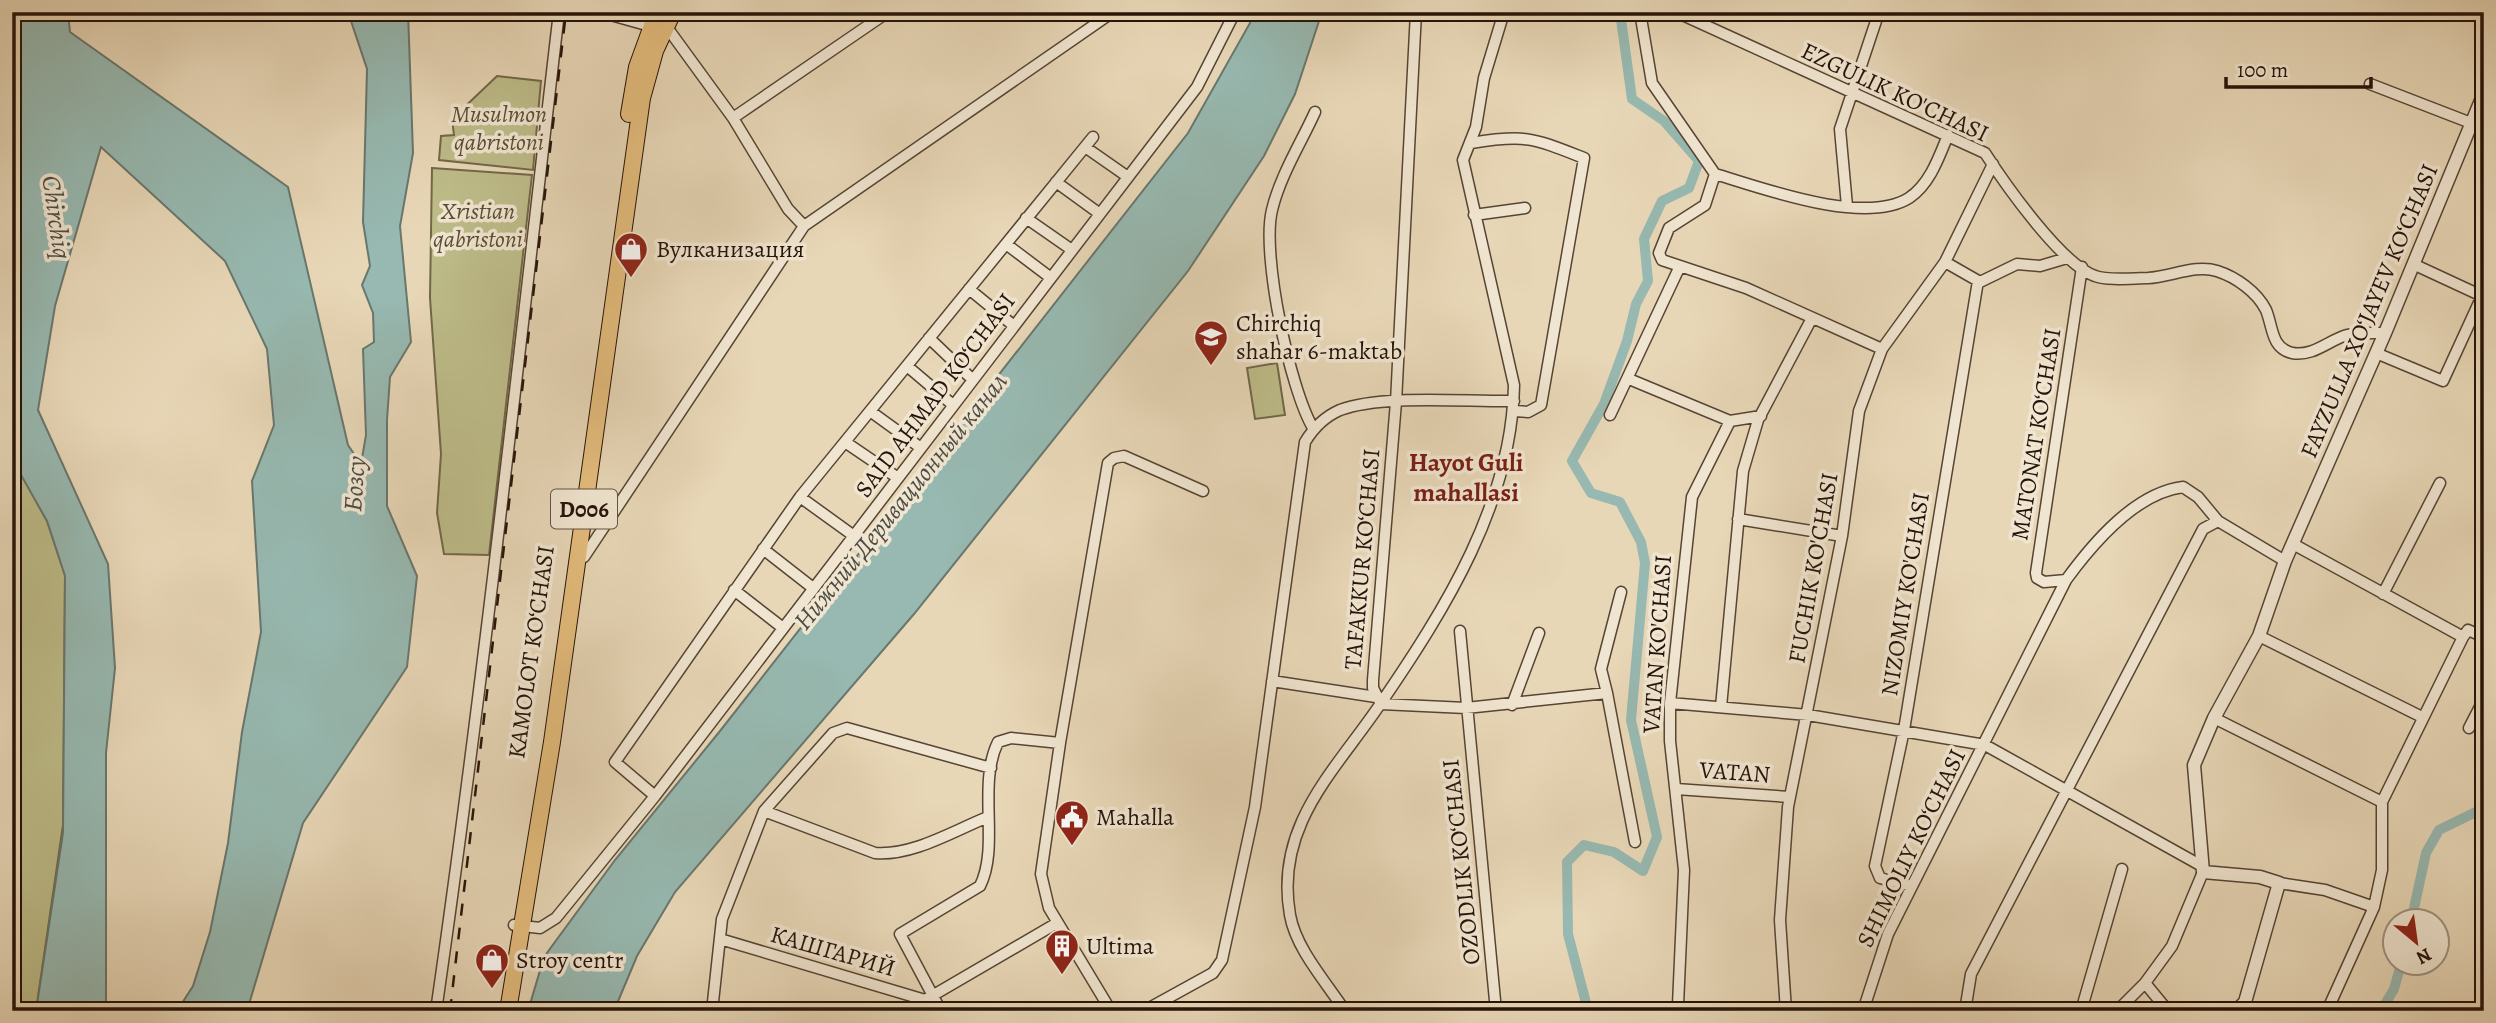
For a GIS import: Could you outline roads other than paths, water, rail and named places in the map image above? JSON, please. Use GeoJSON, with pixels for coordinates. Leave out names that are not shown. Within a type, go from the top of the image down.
{"type":"FeatureCollection","features":[{"type":"Feature","properties":{"kind":"main road","name":"D006"},"geometry":{"type":"LineString","coordinates":[[508,1011],[518,926],[578,559],[640,111],[662,19]]}},
{"type":"Feature","properties":{"kind":"main road","name":"KAMOLOT KO‘CHASI"},"geometry":{"type":"LineString","coordinates":[[499,1011],[518,926],[634,81],[662,19]]}},
{"type":"Feature","properties":{"kind":"street"},"geometry":{"type":"LineString","coordinates":[[436,1011],[502,510],[559,12]]}},
{"type":"Feature","properties":{"kind":"street"},"geometry":{"type":"LineString","coordinates":[[600,12],[662,19],[733,118],[788,209],[804,226]]}},
{"type":"Feature","properties":{"kind":"street"},"geometry":{"type":"LineString","coordinates":[[733,118],[888,12]]}},
{"type":"Feature","properties":{"kind":"street"},"geometry":{"type":"LineString","coordinates":[[578,559],[584,557],[804,226],[1112,12]]}},
{"type":"Feature","properties":{"kind":"street","name":"SAID AHMAD KO‘CHASI"},"geometry":{"type":"LineString","coordinates":[[518,926],[540,928],[556,918],[655,796],[1196,87],[1235,12]]}},
{"type":"Feature","properties":{"kind":"street","name":"TAFAKKUR KO‘CHASI"},"geometry":{"type":"LineString","coordinates":[[1345,1011],[1298,939],[1290,918],[1290,867],[1304,812],[1378,701],[1373,680],[1396,402],[1416,12]]}},
{"type":"Feature","properties":{"kind":"street"},"geometry":{"type":"LineString","coordinates":[[1378,701],[1455,583],[1479,538],[1499,485],[1514,406],[1507,344],[1463,160],[1471,143],[1484,78],[1504,12]]}},
{"type":"Feature","properties":{"kind":"street"},"geometry":{"type":"LineString","coordinates":[[1640,12],[1652,83],[1715,174],[1774,191],[1847,206],[1894,205],[1910,197],[1924,183],[1948,135]]}},
{"type":"Feature","properties":{"kind":"street","name":"EZGULIK KO'CHASI"},"geometry":{"type":"LineString","coordinates":[[1676,12],[1985,153],[2012,194],[2067,258],[2095,276],[2148,278],[2215,270],[2238,281],[2255,295],[2265,309],[2274,339],[2283,350],[2296,354],[2315,350],[2345,335],[2385,333]]}},
{"type":"Feature","properties":{"kind":"street"},"geometry":{"type":"LineString","coordinates":[[1847,206],[1840,129],[1879,12]]}},
{"type":"Feature","properties":{"kind":"street"},"geometry":{"type":"LineString","coordinates":[[2370,84],[2471,123]]}},
{"type":"Feature","properties":{"kind":"street","name":"FAYZULLA XO‘JAYEV KO‘CHASI"},"geometry":{"type":"LineString","coordinates":[[2202,869],[2194,765],[2214,718],[2259,636],[2292,544],[2385,333],[2484,93]]}},
{"type":"Feature","properties":{"kind":"street"},"geometry":{"type":"LineString","coordinates":[[1313,428],[1302,409],[1293,380],[1272,274],[1272,211],[1315,112]]}},
{"type":"Feature","properties":{"kind":"street"},"geometry":{"type":"LineString","coordinates":[[1144,1011],[1213,973],[1222,960],[1255,807],[1305,442],[1313,428],[1341,410],[1396,402],[1514,406],[1528,412],[1541,405],[1584,158],[1532,138],[1508,136],[1471,143]]}},
{"type":"Feature","properties":{"kind":"street","name":"SAID AHMAD KO‘CHASI"},"geometry":{"type":"LineString","coordinates":[[655,796],[615,762],[800,496],[1093,137]]}},
{"type":"Feature","properties":{"kind":"street"},"geometry":{"type":"LineString","coordinates":[[1085,147],[1128,177]]}},
{"type":"Feature","properties":{"kind":"street","name":"FUCHIK KO'CHASI"},"geometry":{"type":"LineString","coordinates":[[1786,1011],[1780,920],[1790,797],[1842,536],[1859,411],[1882,349],[1945,262],[1993,164]]}},
{"type":"Feature","properties":{"kind":"street"},"geometry":{"type":"LineString","coordinates":[[1715,174],[1705,205],[1669,228],[1659,253],[1662,260],[1746,288],[1882,349]]}},
{"type":"Feature","properties":{"kind":"street"},"geometry":{"type":"LineString","coordinates":[[1056,181],[1100,214]]}},
{"type":"Feature","properties":{"kind":"street"},"geometry":{"type":"LineString","coordinates":[[1474,215],[1525,208]]}},
{"type":"Feature","properties":{"kind":"street"},"geometry":{"type":"LineString","coordinates":[[1026,218],[1072,250]]}},
{"type":"Feature","properties":{"kind":"street"},"geometry":{"type":"LineString","coordinates":[[1006,244],[1051,278]]}},
{"type":"Feature","properties":{"kind":"street"},"geometry":{"type":"LineString","coordinates":[[1945,262],[1978,281],[2017,264],[2040,266],[2067,258]]}},
{"type":"Feature","properties":{"kind":"street"},"geometry":{"type":"LineString","coordinates":[[2376,353],[2443,381],[2482,296],[2413,264]]}},
{"type":"Feature","properties":{"kind":"street"},"geometry":{"type":"LineString","coordinates":[[1610,415],[1681,266]]}},
{"type":"Feature","properties":{"kind":"street","name":"MATONAT KO‘CHASI"},"geometry":{"type":"LineString","coordinates":[[2066,580],[2044,582],[2037,579],[2036,573],[2082,267]]}},
{"type":"Feature","properties":{"kind":"street","name":"NIZOMIY KO'CHASI"},"geometry":{"type":"LineString","coordinates":[[1912,886],[1888,882],[1875,871],[1903,730],[1978,281]]}},
{"type":"Feature","properties":{"kind":"street"},"geometry":{"type":"LineString","coordinates":[[969,289],[1014,326]]}},
{"type":"Feature","properties":{"kind":"street"},"geometry":{"type":"LineString","coordinates":[[1721,707],[1743,471],[1761,415],[1812,318]]}},
{"type":"Feature","properties":{"kind":"street"},"geometry":{"type":"LineString","coordinates":[[929,338],[973,380]]}},
{"type":"Feature","properties":{"kind":"street"},"geometry":{"type":"LineString","coordinates":[[906,366],[953,405]]}},
{"type":"Feature","properties":{"kind":"street"},"geometry":{"type":"LineString","coordinates":[[1629,379],[1730,421],[1761,415]]}},
{"type":"Feature","properties":{"kind":"street"},"geometry":{"type":"LineString","coordinates":[[870,411],[921,448]]}},
{"type":"Feature","properties":{"kind":"street","name":"VATAN KO'CHASI"},"geometry":{"type":"LineString","coordinates":[[1678,1005],[1684,870],[1670,741],[1670,703],[1692,497],[1730,421]]}},
{"type":"Feature","properties":{"kind":"street"},"geometry":{"type":"LineString","coordinates":[[845,442],[898,478]]}},
{"type":"Feature","properties":{"kind":"street"},"geometry":{"type":"LineString","coordinates":[[1111,1011],[1049,908],[1041,874],[1059,743],[1108,463],[1114,458],[1124,456],[1203,491]]}},
{"type":"Feature","properties":{"kind":"street"},"geometry":{"type":"LineString","coordinates":[[2383,594],[2440,483]]}},
{"type":"Feature","properties":{"kind":"street","name":"SHIMOLIY KO‘CHASI"},"geometry":{"type":"LineString","coordinates":[[1863,1011],[1888,934],[2066,580],[2093,543],[2111,527],[2169,489],[2183,487],[2197,497],[2218,521]]}},
{"type":"Feature","properties":{"kind":"street"},"geometry":{"type":"LineString","coordinates":[[800,496],[854,536]]}},
{"type":"Feature","properties":{"kind":"street"},"geometry":{"type":"LineString","coordinates":[[1738,519],[1842,536]]}},
{"type":"Feature","properties":{"kind":"street"},"geometry":{"type":"LineString","coordinates":[[1965,1011],[1971,974],[2203,529],[2218,521],[2285,561]]}},
{"type":"Feature","properties":{"kind":"street"},"geometry":{"type":"LineString","coordinates":[[2292,544],[2463,637]]}},
{"type":"Feature","properties":{"kind":"street"},"geometry":{"type":"LineString","coordinates":[[763,549],[813,589]]}},
{"type":"Feature","properties":{"kind":"street"},"geometry":{"type":"LineString","coordinates":[[734,590],[783,628]]}},
{"type":"Feature","properties":{"kind":"street"},"geometry":{"type":"LineString","coordinates":[[1621,592],[1601,669],[1635,842]]}},
{"type":"Feature","properties":{"kind":"street"},"geometry":{"type":"LineString","coordinates":[[2328,1011],[2374,907],[2382,870],[2382,802],[2463,637],[2468,629],[2484,637]]}},
{"type":"Feature","properties":{"kind":"street","name":"OZODLIK KO‘CHASI"},"geometry":{"type":"LineString","coordinates":[[1460,631],[1496,1011]]}},
{"type":"Feature","properties":{"kind":"street"},"geometry":{"type":"LineString","coordinates":[[1512,705],[1539,633]]}},
{"type":"Feature","properties":{"kind":"street"},"geometry":{"type":"LineString","coordinates":[[2259,636],[2422,717]]}},
{"type":"Feature","properties":{"kind":"street"},"geometry":{"type":"LineString","coordinates":[[1272,681],[1378,701],[1466,708],[1607,693]]}},
{"type":"Feature","properties":{"kind":"street"},"geometry":{"type":"LineString","coordinates":[[2469,728],[2484,699]]}},
{"type":"Feature","properties":{"kind":"street"},"geometry":{"type":"LineString","coordinates":[[1670,703],[1808,715],[1985,745],[2202,869],[2325,890],[2374,907]]}},
{"type":"Feature","properties":{"kind":"street"},"geometry":{"type":"LineString","coordinates":[[2214,718],[2382,802]]}},
{"type":"Feature","properties":{"kind":"street"},"geometry":{"type":"LineString","coordinates":[[712,1011],[722,919],[764,811],[839,729],[991,768]]}},
{"type":"Feature","properties":{"kind":"street"},"geometry":{"type":"LineString","coordinates":[[941,1011],[900,934],[980,887],[986,866],[991,768],[998,742],[1011,738],[1059,743]]}},
{"type":"Feature","properties":{"kind":"street","name":"VATAN"},"geometry":{"type":"LineString","coordinates":[[1676,789],[1790,797]]}},
{"type":"Feature","properties":{"kind":"street"},"geometry":{"type":"LineString","coordinates":[[764,811],[875,853],[888,854],[911,849],[988,817]]}},
{"type":"Feature","properties":{"kind":"street"},"geometry":{"type":"LineString","coordinates":[[2081,1011],[2122,869]]}},
{"type":"Feature","properties":{"kind":"street"},"geometry":{"type":"LineString","coordinates":[[2118,1011],[2145,983],[2172,946],[2202,869]]}},
{"type":"Feature","properties":{"kind":"street"},"geometry":{"type":"LineString","coordinates":[[2236,1011],[2245,1002],[2279,883]]}},
{"type":"Feature","properties":{"kind":"street"},"geometry":{"type":"LineString","coordinates":[[933,995],[1057,923]]}},
{"type":"Feature","properties":{"kind":"street","name":"КАШГАРИЙ"},"geometry":{"type":"LineString","coordinates":[[720,939],[925,1000],[933,995]]}},
{"type":"Feature","properties":{"kind":"street"},"geometry":{"type":"LineString","coordinates":[[2145,983],[2168,1011]]}},
{"type":"Feature","properties":{"kind":"water"},"geometry":{"type":"Polygon","coordinates":[[[12,12],[68,12],[70,32],[288,187],[348,445],[361,464],[366,435],[363,349],[374,342],[373,313],[362,285],[370,266],[363,222],[367,69],[348,12],[408,12],[413,153],[400,226],[411,342],[390,377],[387,420],[387,506],[417,576],[407,667],[303,823],[247,1011],[177,1011],[193,986],[210,932],[228,843],[242,732],[261,632],[252,481],[274,425],[267,349],[225,261],[101,147],[55,306],[38,410],[108,564],[115,668],[106,753],[106,1011],[36,1011],[63,833],[65,576],[47,521],[12,459],[12,12]]]}},
{"type":"Feature","properties":{"kind":"water","name":"Нижний Деривационный канал"},"geometry":{"type":"Polygon","coordinates":[[[1252,12],[1322,12],[1295,94],[1264,156],[1188,271],[914,614],[675,892],[637,956],[614,1011],[528,1011],[544,957],[615,860],[720,731],[1188,133],[1250,23],[1252,12]]]}},
{"type":"Feature","properties":{"kind":"waterway"},"geometry":{"type":"LineString","coordinates":[[1581,1011],[1586,1003],[1568,934],[1567,862],[1584,845],[1614,852],[1643,871],[1657,837],[1631,720],[1645,563],[1641,542],[1620,502],[1591,493],[1572,461],[1604,404],[1627,341],[1636,304],[1648,281],[1644,239],[1662,201],[1689,188],[1699,161],[1664,121],[1632,99],[1620,12]]}},
{"type":"Feature","properties":{"kind":"waterway"},"geometry":{"type":"LineString","coordinates":[[2414,908],[2426,853],[2439,830],[2484,808]]}},
{"type":"Feature","properties":{"kind":"waterway"},"geometry":{"type":"LineString","coordinates":[[2381,1011],[2397,978]]}},
{"type":"Feature","properties":{"kind":"railway"},"geometry":{"type":"LineString","coordinates":[[450,1011],[566,12]]}},
{"type":"Feature","properties":{"kind":"place","name":"Вулканизация"},"geometry":{"type":"Point","coordinates":[631,279]}},
{"type":"Feature","properties":{"kind":"place","name":"Chirchiq shahar 6-maktab"},"geometry":{"type":"Point","coordinates":[1211,367]}},
{"type":"Feature","properties":{"kind":"place","name":"Mahalla"},"geometry":{"type":"Point","coordinates":[1072,847]}},
{"type":"Feature","properties":{"kind":"place","name":"Ultima"},"geometry":{"type":"Point","coordinates":[1062,976]}},
{"type":"Feature","properties":{"kind":"place","name":"Stroy centr"},"geometry":{"type":"Point","coordinates":[492,990]}},
{"type":"Feature","properties":{"kind":"district","name":"Hayot Guli mahallasi"},"geometry":{"type":"Point","coordinates":[1466,477]}},
{"type":"Feature","properties":{"kind":"park label","name":"Musulmon qabristoni"},"geometry":{"type":"Point","coordinates":[499,128]}},
{"type":"Feature","properties":{"kind":"park label","name":"Xristian qabristoni"},"geometry":{"type":"Point","coordinates":[478,225]}},
{"type":"Feature","properties":{"kind":"water label","name":"Chirchiq"},"geometry":{"type":"Point","coordinates":[57,217]}},
{"type":"Feature","properties":{"kind":"water label","name":"Бозсу"},"geometry":{"type":"Point","coordinates":[354,484]}}]}
